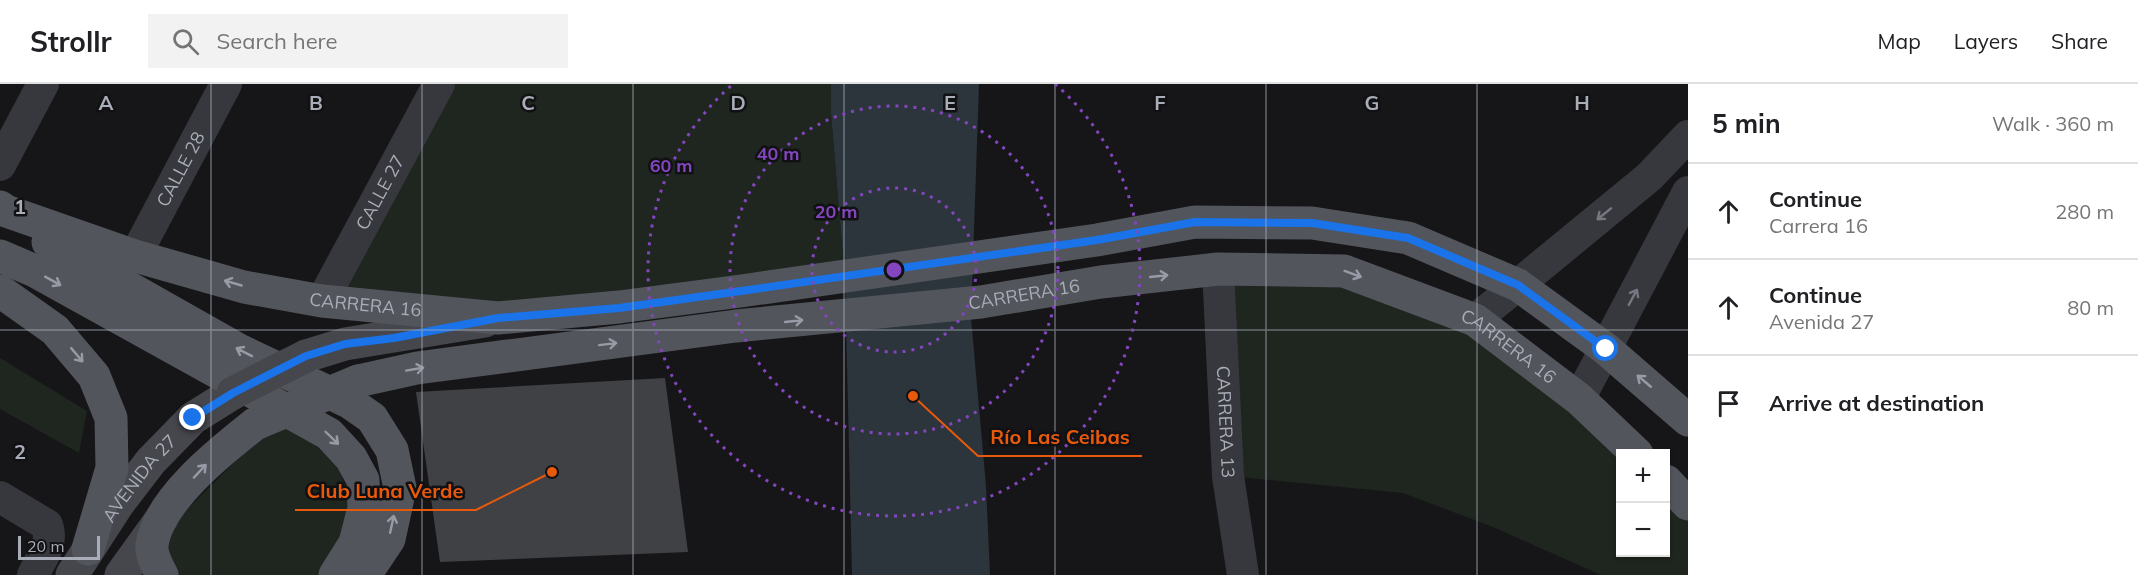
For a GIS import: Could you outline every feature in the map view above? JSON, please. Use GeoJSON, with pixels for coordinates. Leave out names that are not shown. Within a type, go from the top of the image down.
{"type":"FeatureCollection","features":[{"type":"Feature","properties":{"kind":"main road","name":"CARRERA 16"},"geometry":{"type":"LineString","coordinates":[[3,209],[135,256],[244,287],[321,301],[498,318],[619,308],[1097,240],[1195,222],[1312,223],[1408,238],[1518,285],[1606,349],[1688,420]]}},
{"type":"Feature","properties":{"kind":"main road"},"geometry":{"type":"LineString","coordinates":[[3,209],[52,245],[149,297],[240,351],[349,402],[372,418],[392,450],[400,488],[389,539],[365,575]]}},
{"type":"Feature","properties":{"kind":"main road"},"geometry":{"type":"LineString","coordinates":[[0,256],[35,271],[329,434],[351,458],[363,480],[364,508],[355,543],[335,575]]}},
{"type":"Feature","properties":{"kind":"main road","name":"CARRERA 16"},"geometry":{"type":"LineString","coordinates":[[163,517],[180,492],[212,458],[255,424],[357,381],[417,368],[736,326],[981,302],[1101,282],[1218,269],[1344,271],[1475,320],[1579,399],[1633,449]]}},
{"type":"Feature","properties":{"kind":"main road"},"geometry":{"type":"LineString","coordinates":[[0,291],[55,330],[94,376],[111,418],[112,468],[80,562]]}},
{"type":"Feature","properties":{"kind":"main road","name":"AVENIDA 27"},"geometry":{"type":"LineString","coordinates":[[80,562],[118,504],[151,461],[193,418],[233,393],[306,356],[345,344],[394,338],[498,318]]}},
{"type":"Feature","properties":{"kind":"main road"},"geometry":{"type":"LineString","coordinates":[[1670,486],[1688,504]]}},
{"type":"Feature","properties":{"kind":"main road"},"geometry":{"type":"LineString","coordinates":[[121,575],[163,517]]}},
{"type":"Feature","properties":{"kind":"main road"},"geometry":{"type":"LineString","coordinates":[[162,575],[155,561],[152,545],[163,517]]}},
{"type":"Feature","properties":{"kind":"street"},"geometry":{"type":"LineString","coordinates":[[0,165],[43,84]]}},
{"type":"Feature","properties":{"kind":"street","name":"CALLE 28"},"geometry":{"type":"LineString","coordinates":[[135,256],[226,84]]}},
{"type":"Feature","properties":{"kind":"street","name":"CALLE 27"},"geometry":{"type":"LineString","coordinates":[[321,301],[439,84]]}},
{"type":"Feature","properties":{"kind":"street"},"geometry":{"type":"LineString","coordinates":[[1475,320],[1649,177],[1688,136]]}},
{"type":"Feature","properties":{"kind":"street"},"geometry":{"type":"LineString","coordinates":[[1579,399],[1688,192]]}},
{"type":"Feature","properties":{"kind":"street","name":"CARRERA 13"},"geometry":{"type":"LineString","coordinates":[[1218,269],[1228,476],[1243,575]]}},
{"type":"Feature","properties":{"kind":"street"},"geometry":{"type":"LineString","coordinates":[[0,497],[47,525],[50,533],[48,548],[33,575]]}},
{"type":"Feature","properties":{"kind":"shaded area"},"geometry":{"type":"Polygon","coordinates":[[[440,84],[831,84],[831,113],[845,280],[619,307],[322,301],[440,84]]]}},
{"type":"Feature","properties":{"kind":"shaded area"},"geometry":{"type":"Polygon","coordinates":[[[831,84],[979,84],[971,318],[986,486],[990,575],[852,575],[845,280],[831,113],[831,84]]]}},
{"type":"Feature","properties":{"kind":"shaded area"},"geometry":{"type":"Polygon","coordinates":[[[1218,269],[1344,271],[1475,320],[1616,450],[1616,557],[1670,557],[1670,485],[1688,504],[1688,575],[1601,575],[1493,527],[1403,493],[1228,476],[1218,269]]]}},
{"type":"Feature","properties":{"kind":"shaded area"},"geometry":{"type":"Polygon","coordinates":[[[0,358],[87,411],[79,453],[0,409],[0,358]]]}},
{"type":"Feature","properties":{"kind":"shaded area"},"geometry":{"type":"Polygon","coordinates":[[[276,425],[322,444],[341,474],[350,500],[337,552],[321,575],[165,575],[170,526],[276,425]]]}},
{"type":"Feature","properties":{"kind":"building"},"geometry":{"type":"Polygon","coordinates":[[[665,378],[688,552],[440,562],[416,392],[665,378]]]}},
{"type":"Feature","properties":{"kind":"place","name":"Río Las Ceibas"},"geometry":{"type":"Point","coordinates":[913,396]}},
{"type":"Feature","properties":{"kind":"place","name":"Club Luna Verde"},"geometry":{"type":"Point","coordinates":[552,472]}},
{"type":"Feature","properties":{"kind":"route"},"geometry":{"type":"LineString","coordinates":[[193,418],[233,393],[306,356],[345,344],[394,338],[498,318],[619,308],[1097,240],[1195,222],[1312,223],[1408,238],[1518,285],[1606,349]]}}]}
